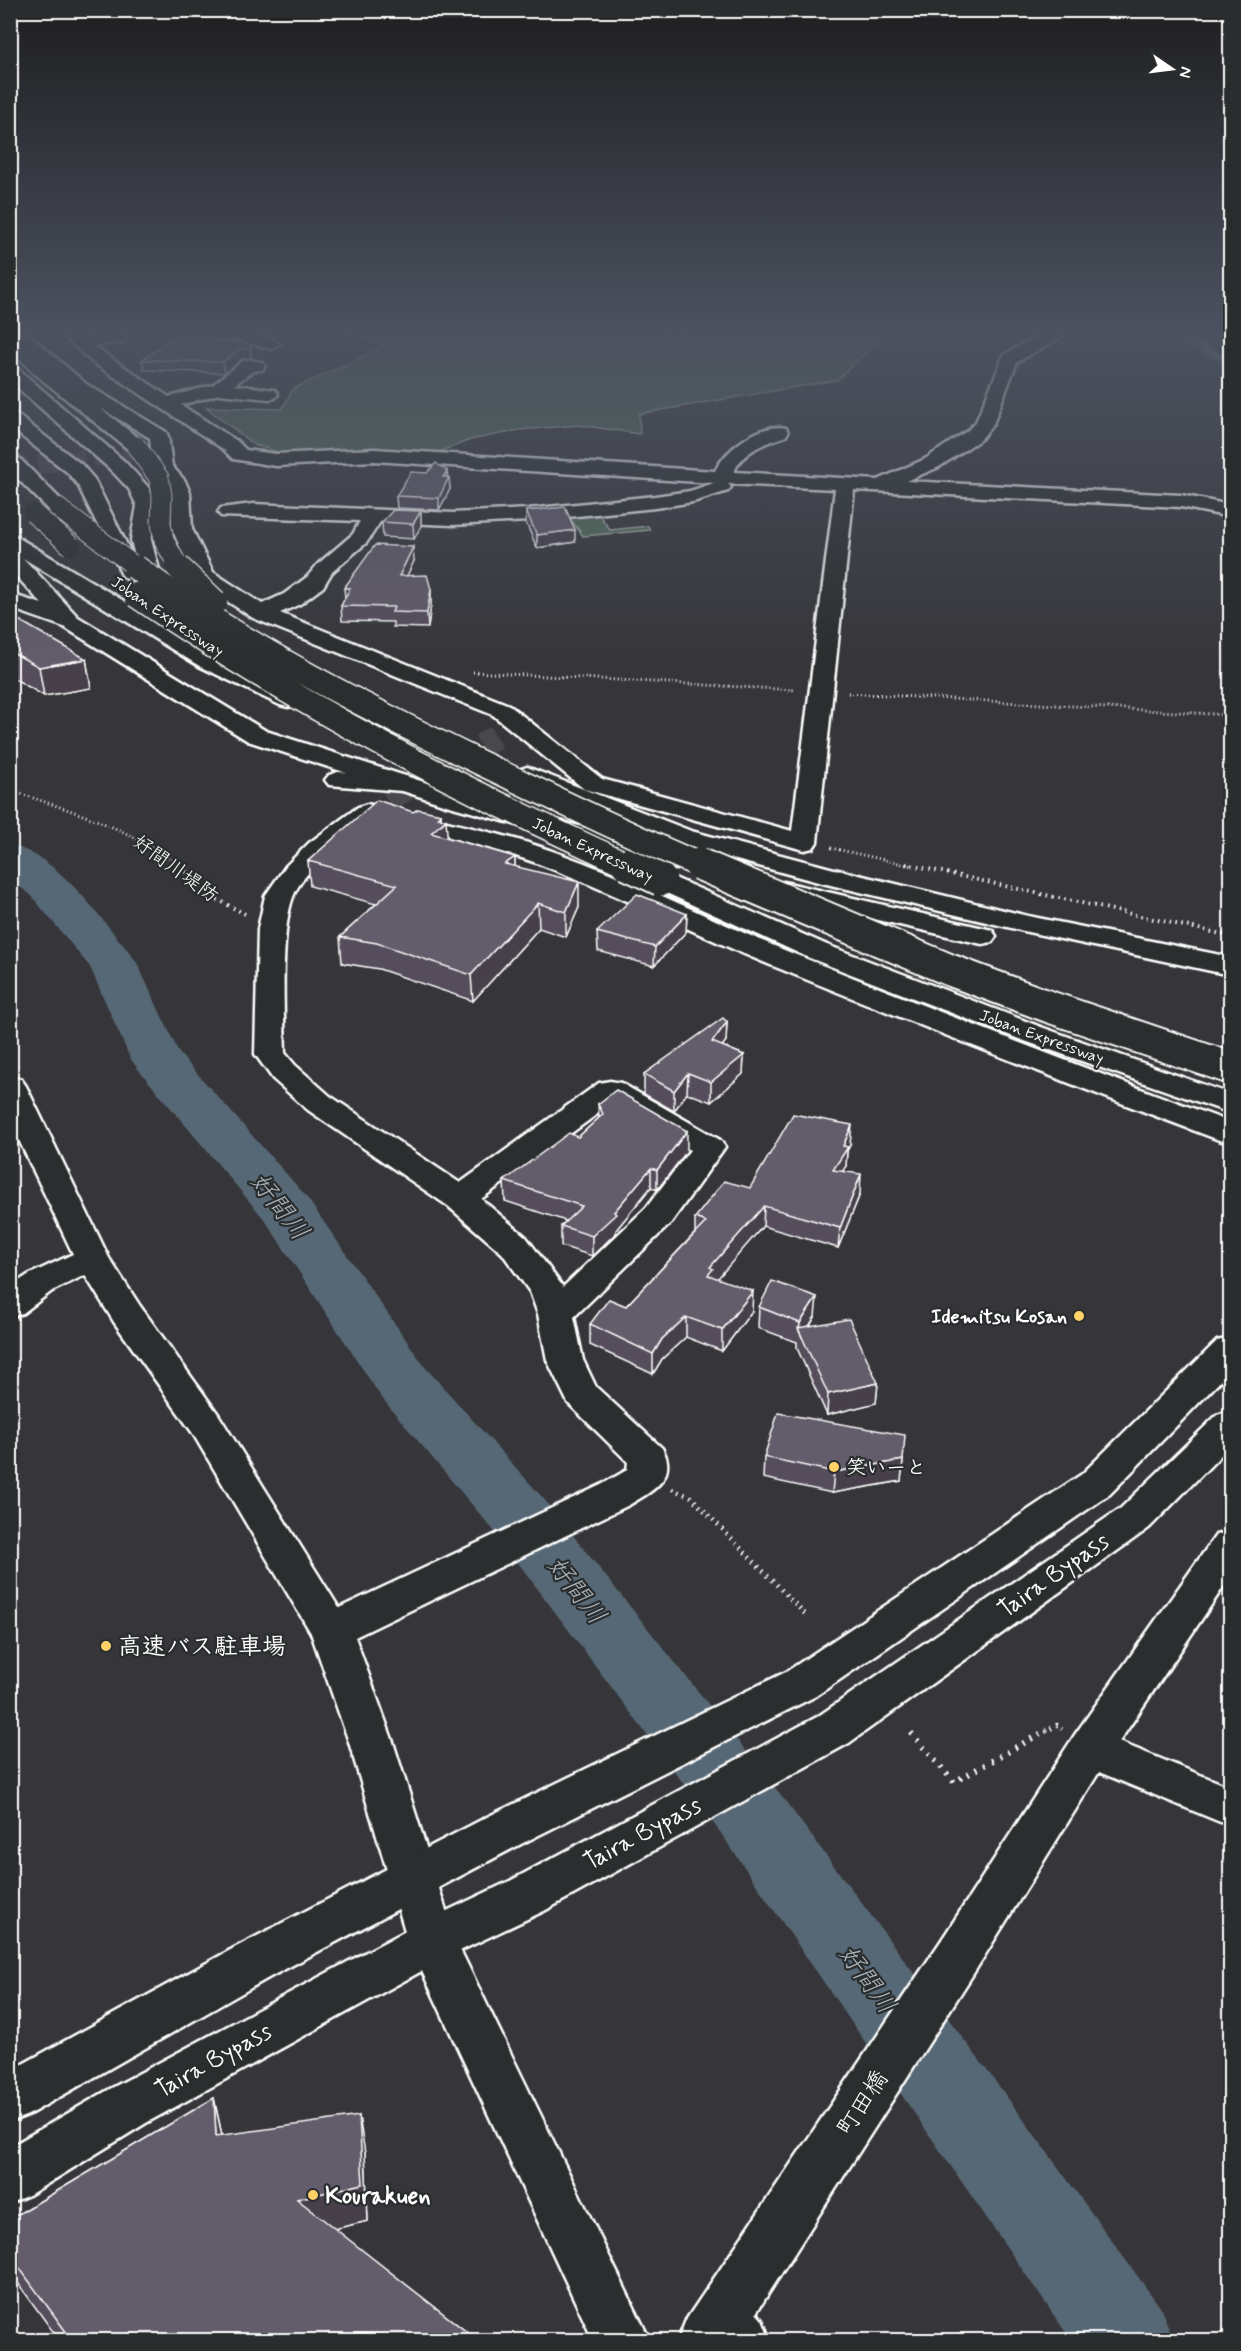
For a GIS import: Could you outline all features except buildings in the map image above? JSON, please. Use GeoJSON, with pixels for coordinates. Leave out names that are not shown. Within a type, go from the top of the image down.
{"type":"FeatureCollection","features":[{"type":"Feature","properties":{"kind":"main road"},"geometry":{"type":"LineString","coordinates":[[43,444],[74,468],[87,483],[129,572],[230,640],[329,695],[412,716],[531,777],[682,837],[828,876],[1028,924],[1230,966]]}},
{"type":"Feature","properties":{"kind":"main road"},"geometry":{"type":"LineString","coordinates":[[93,444],[138,487],[147,506],[141,540],[152,586]]}},
{"type":"Feature","properties":{"kind":"main road"},"geometry":{"type":"LineString","coordinates":[[143,444],[175,481],[180,493],[182,529],[204,576],[261,613],[501,710],[593,784],[804,842],[845,485]]}},
{"type":"Feature","properties":{"kind":"main road"},"geometry":{"type":"LineString","coordinates":[[149,448],[153,444]]}},
{"type":"Feature","properties":{"kind":"main road"},"geometry":{"type":"LineString","coordinates":[[228,444],[240,455],[276,459],[374,455],[436,458],[875,487],[1181,501],[1230,511]]}},
{"type":"Feature","properties":{"kind":"main road"},"geometry":{"type":"LineString","coordinates":[[228,512],[365,510],[453,519],[592,509],[693,496],[724,486],[727,478],[724,469],[748,444]]}},
{"type":"Feature","properties":{"kind":"main road"},"geometry":{"type":"LineString","coordinates":[[875,487],[902,478],[932,463],[961,444]]}},
{"type":"Feature","properties":{"kind":"main road"},"geometry":{"type":"LineString","coordinates":[[149,448],[162,490],[160,528],[168,550],[188,580],[240,623],[327,683]]}},
{"type":"Feature","properties":{"kind":"main road","name":"Joban Expressway"},"geometry":{"type":"LineString","coordinates":[[10,460],[58,508],[163,587],[228,629],[400,724],[628,834],[776,898],[950,970],[1050,1007],[1230,1068]]}},
{"type":"Feature","properties":{"kind":"main road","name":"Joban Expressway"},"geometry":{"type":"LineString","coordinates":[[25,506],[98,567],[239,663],[386,748],[573,841],[817,951],[1030,1033],[1230,1104]]}},
{"type":"Feature","properties":{"kind":"main road"},"geometry":{"type":"LineString","coordinates":[[261,613],[292,598],[315,582],[325,568],[343,554],[370,524],[365,510]]}},
{"type":"Feature","properties":{"kind":"main road"},"geometry":{"type":"LineString","coordinates":[[10,541],[209,662],[386,748]]}},
{"type":"Feature","properties":{"kind":"main road"},"geometry":{"type":"LineString","coordinates":[[343,554],[356,551],[369,554]]}},
{"type":"Feature","properties":{"kind":"main road"},"geometry":{"type":"LineString","coordinates":[[10,556],[72,622]]}},
{"type":"Feature","properties":{"kind":"main road"},"geometry":{"type":"LineString","coordinates":[[10,600],[72,622],[257,736],[386,798],[466,803],[813,898],[1230,988]]}},
{"type":"Feature","properties":{"kind":"main road"},"geometry":{"type":"LineString","coordinates":[[496,737],[519,724]]}},
{"type":"Feature","properties":{"kind":"main road"},"geometry":{"type":"LineString","coordinates":[[338,780],[485,840],[546,858],[637,894],[757,949],[944,1025],[1073,1076],[1230,1133]]}},
{"type":"Feature","properties":{"kind":"main road"},"geometry":{"type":"LineString","coordinates":[[331,1630],[630,1486],[648,1458],[581,1395],[565,1360],[556,1314],[547,1290],[513,1245],[460,1199],[319,1103],[284,1072],[270,1054],[268,1026],[272,929],[279,896],[296,872],[318,849],[386,798]]}},
{"type":"Feature","properties":{"kind":"main road"},"geometry":{"type":"LineString","coordinates":[[10,1086],[92,1258],[127,1314],[205,1423],[331,1630],[371,1742],[432,1941],[622,2340]]}},
{"type":"Feature","properties":{"kind":"main road"},"geometry":{"type":"LineString","coordinates":[[460,1199],[610,1089],[709,1147],[658,1216],[556,1314]]}},
{"type":"Feature","properties":{"kind":"main road"},"geometry":{"type":"LineString","coordinates":[[10,1305],[40,1283],[92,1258]]}},
{"type":"Feature","properties":{"kind":"main road"},"geometry":{"type":"LineString","coordinates":[[10,2098],[253,1962],[515,1825],[801,1684],[1096,1484],[1230,1350]]}},
{"type":"Feature","properties":{"kind":"main road","name":"Taira Bypass"},"geometry":{"type":"LineString","coordinates":[[10,2177],[128,2106],[432,1941],[527,1896],[833,1730],[1135,1518],[1230,1424]]}},
{"type":"Feature","properties":{"kind":"main road","name":"町田橋"},"geometry":{"type":"LineString","coordinates":[[724,2333],[767,2250],[1090,1749],[1230,1546]]}},
{"type":"Feature","properties":{"kind":"main road"},"geometry":{"type":"LineString","coordinates":[[1090,1749],[1230,1807]]}},
{"type":"Feature","properties":{"kind":"path","name":"好間川堤防"},"geometry":{"type":"LineString","coordinates":[[10,790],[128,833],[156,848],[198,881],[209,895],[272,929]]}},
{"type":"Feature","properties":{"kind":"path"},"geometry":{"type":"LineString","coordinates":[[804,842],[1230,936]]}},
{"type":"Feature","properties":{"kind":"path"},"geometry":{"type":"LineString","coordinates":[[630,1486],[691,1497],[806,1615]]}},
{"type":"Feature","properties":{"kind":"path"},"geometry":{"type":"LineString","coordinates":[[911,1733],[954,1782],[1057,1725],[1090,1749]]}},
{"type":"Feature","properties":{"kind":"green space"},"geometry":{"type":"Polygon","coordinates":[[[252,444],[460,444],[439,452],[282,453],[252,444]]]}},
{"type":"Feature","properties":{"kind":"green space"},"geometry":{"type":"Polygon","coordinates":[[[598,513],[610,530],[648,526],[650,530],[583,536],[568,516],[598,513]]]}},
{"type":"Feature","properties":{"kind":"waterway","name":"好間川"},"geometry":{"type":"LineString","coordinates":[[10,858],[46,884],[113,963],[156,1058],[285,1208],[403,1382],[519,1515],[747,1809],[1127,2340]]}},
{"type":"Feature","properties":{"kind":"tunnel"},"geometry":{"type":"LineString","coordinates":[[10,468],[149,450]]}},
{"type":"Feature","properties":{"kind":"tunnel"},"geometry":{"type":"LineString","coordinates":[[387,800],[496,737]]}},
{"type":"Feature","properties":{"kind":"place","name":"Idemitsu Kosan"},"geometry":{"type":"Point","coordinates":[1079,1316]}},
{"type":"Feature","properties":{"kind":"place","name":"笑いーと"},"geometry":{"type":"Point","coordinates":[834,1467]}},
{"type":"Feature","properties":{"kind":"place","name":"高速バス駐車場"},"geometry":{"type":"Point","coordinates":[106,1646]}},
{"type":"Feature","properties":{"kind":"place","name":"Kourakuen"},"geometry":{"type":"Point","coordinates":[313,2195]}}]}
